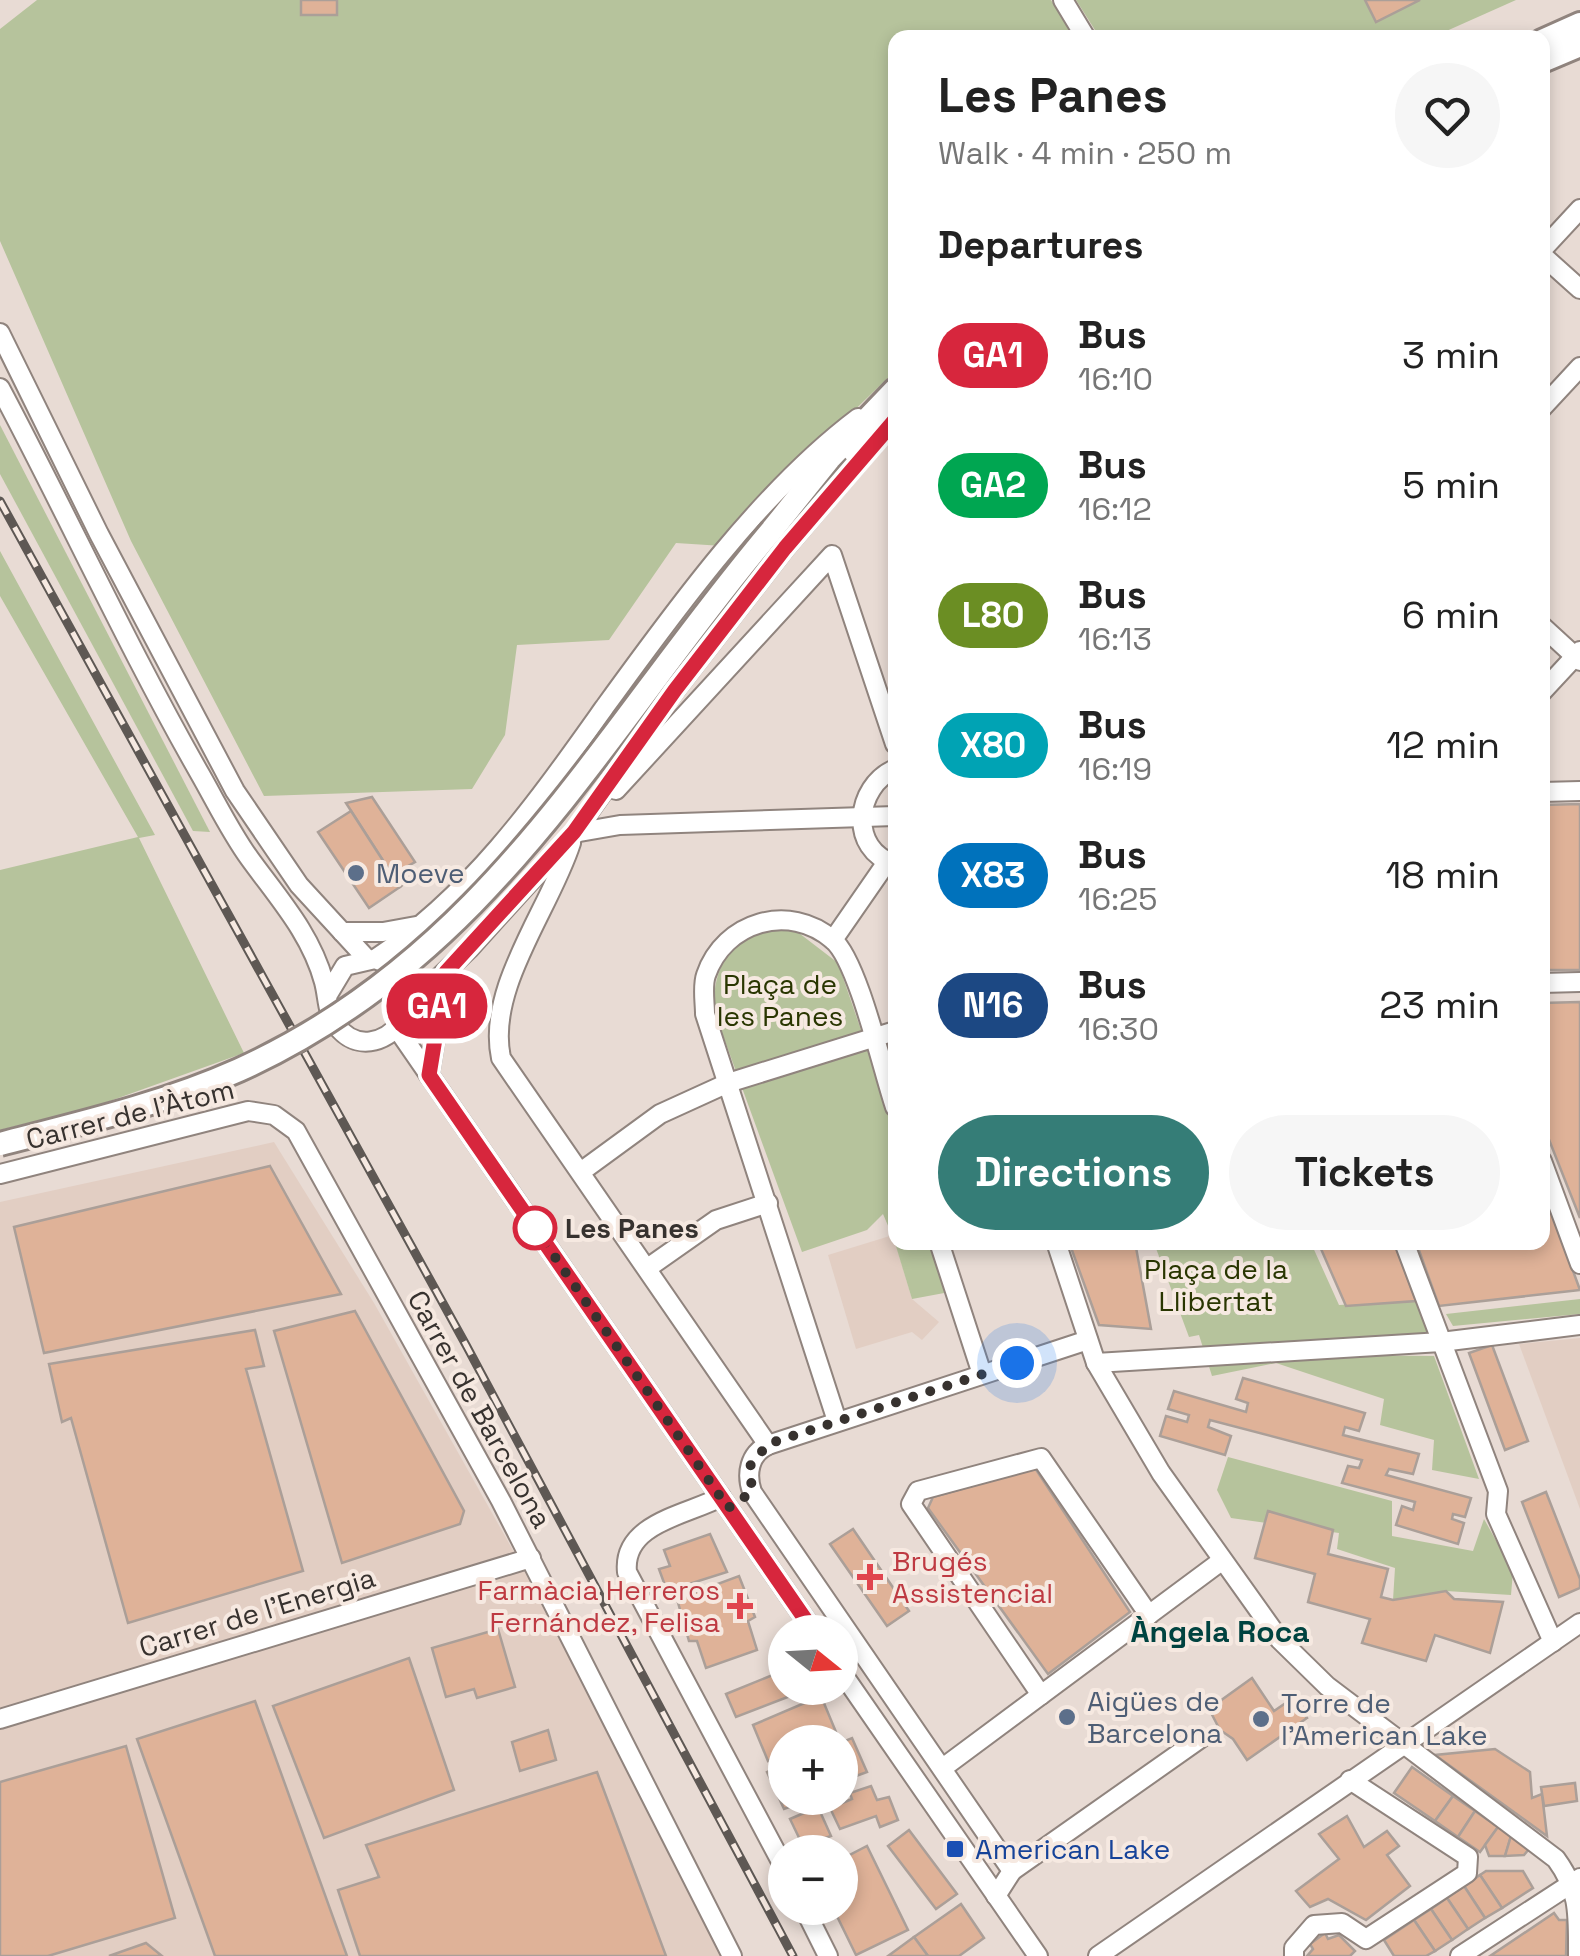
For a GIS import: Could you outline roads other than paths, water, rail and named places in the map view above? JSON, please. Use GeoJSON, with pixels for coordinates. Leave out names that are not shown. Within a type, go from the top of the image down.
{"type":"FeatureCollection","features":[{"type":"Feature","properties":{"kind":"main road"},"geometry":{"type":"LineString","coordinates":[[1550,38],[1580,24]]}},
{"type":"Feature","properties":{"kind":"main road"},"geometry":{"type":"LineString","coordinates":[[1550,58],[1580,45]]}},
{"type":"Feature","properties":{"kind":"main road"},"geometry":{"type":"LineString","coordinates":[[0,1144],[168,1097],[241,1069],[344,1013],[416,960],[504,875],[696,621],[829,459],[888,397]]}},
{"type":"Feature","properties":{"kind":"main road"},"geometry":{"type":"LineString","coordinates":[[772,530],[836,466],[888,424]]}},
{"type":"Feature","properties":{"kind":"street"},"geometry":{"type":"LineString","coordinates":[[1063,0],[1081,30]]}},
{"type":"Feature","properties":{"kind":"street"},"geometry":{"type":"LineString","coordinates":[[1550,244],[1580,209]]}},
{"type":"Feature","properties":{"kind":"street"},"geometry":{"type":"LineString","coordinates":[[1550,261],[1580,289]]}},
{"type":"Feature","properties":{"kind":"street"},"geometry":{"type":"LineString","coordinates":[[0,333],[99,534],[235,791],[298,885],[371,959],[398,970],[406,982],[409,1006]]}},
{"type":"Feature","properties":{"kind":"street"},"geometry":{"type":"LineString","coordinates":[[1550,399],[1580,367]]}},
{"type":"Feature","properties":{"kind":"street"},"geometry":{"type":"LineString","coordinates":[[0,388],[182,742],[250,858],[317,955],[328,1010],[348,1036],[375,1041],[398,1030],[409,1006],[530,884],[574,832],[760,580],[888,426]]}},
{"type":"Feature","properties":{"kind":"street"},"geometry":{"type":"LineString","coordinates":[[328,996],[335,976],[345,966],[371,959],[418,926],[492,859],[728,548],[839,432],[888,395]]}},
{"type":"Feature","properties":{"kind":"street"},"geometry":{"type":"LineString","coordinates":[[768,1444],[502,1058],[497,1036],[503,998],[574,832],[595,816],[832,554],[888,723]]}},
{"type":"Feature","properties":{"kind":"street"},"geometry":{"type":"LineString","coordinates":[[1550,633],[1578,656],[1550,684]]}},
{"type":"Feature","properties":{"kind":"street"},"geometry":{"type":"LineString","coordinates":[[888,775],[866,794],[860,818],[872,846],[888,860]]}},
{"type":"Feature","properties":{"kind":"street"},"geometry":{"type":"LineString","coordinates":[[1550,792],[1580,790]]}},
{"type":"Feature","properties":{"kind":"street"},"geometry":{"type":"LineString","coordinates":[[574,832],[620,825],[888,816]]}},
{"type":"Feature","properties":{"kind":"street"},"geometry":{"type":"LineString","coordinates":[[492,859],[502,860],[539,894],[541,916]]}},
{"type":"Feature","properties":{"kind":"street"},"geometry":{"type":"LineString","coordinates":[[833,940],[888,867]]}},
{"type":"Feature","properties":{"kind":"street"},"geometry":{"type":"LineString","coordinates":[[837,1421],[705,1014],[704,977],[723,946],[741,927],[786,922],[833,940],[851,966],[888,1086]]}},
{"type":"Feature","properties":{"kind":"street"},"geometry":{"type":"LineString","coordinates":[[342,932],[382,932],[418,926]]}},
{"type":"Feature","properties":{"kind":"street"},"geometry":{"type":"LineString","coordinates":[[429,1075],[446,972]]}},
{"type":"Feature","properties":{"kind":"street"},"geometry":{"type":"LineString","coordinates":[[1550,983],[1580,982]]}},
{"type":"Feature","properties":{"kind":"street"},"geometry":{"type":"LineString","coordinates":[[398,1030],[802,1615]]}},
{"type":"Feature","properties":{"kind":"street"},"geometry":{"type":"LineString","coordinates":[[582,1172],[660,1114],[728,1083],[888,1033]]}},
{"type":"Feature","properties":{"kind":"street","name":"Carrer de l'Àtom"},"geometry":{"type":"LineString","coordinates":[[0,1174],[229,1115],[248,1111],[274,1114]]}},
{"type":"Feature","properties":{"kind":"street","name":"Carrer de Barcelona"},"geometry":{"type":"LineString","coordinates":[[274,1114],[296,1132],[531,1558],[732,1956]]}},
{"type":"Feature","properties":{"kind":"street"},"geometry":{"type":"LineString","coordinates":[[1550,1183],[1580,1264]]}},
{"type":"Feature","properties":{"kind":"street"},"geometry":{"type":"LineString","coordinates":[[649,1267],[716,1220],[768,1203]]}},
{"type":"Feature","properties":{"kind":"street"},"geometry":{"type":"LineString","coordinates":[[942,1250],[982,1374]]}},
{"type":"Feature","properties":{"kind":"street"},"geometry":{"type":"LineString","coordinates":[[1059,1250],[1096,1363],[1220,1562],[1280,1640],[1327,1686],[1556,1859],[1578,1880],[1578,1956]]}},
{"type":"Feature","properties":{"kind":"street"},"geometry":{"type":"LineString","coordinates":[[1407,1250],[1498,1491],[1496,1514],[1553,1642]]}},
{"type":"Feature","properties":{"kind":"street"},"geometry":{"type":"LineString","coordinates":[[1096,1363],[1441,1342],[1580,1325]]}},
{"type":"Feature","properties":{"kind":"street"},"geometry":{"type":"LineString","coordinates":[[1012,1871],[752,1492],[750,1466],[768,1444],[1088,1340]]}},
{"type":"Feature","properties":{"kind":"street"},"geometry":{"type":"LineString","coordinates":[[1041,1695],[911,1498],[918,1491],[1041,1458],[1149,1615]]}},
{"type":"Feature","properties":{"kind":"street"},"geometry":{"type":"LineString","coordinates":[[752,1492],[641,1533],[628,1551],[627,1572],[768,1838]]}},
{"type":"Feature","properties":{"kind":"street","name":"Carrer de l'Energia"},"geometry":{"type":"LineString","coordinates":[[0,1719],[531,1558]]}},
{"type":"Feature","properties":{"kind":"street"},"geometry":{"type":"LineString","coordinates":[[944,1767],[1220,1562]]}},
{"type":"Feature","properties":{"kind":"street"},"geometry":{"type":"LineString","coordinates":[[1098,1956],[1128,1947],[1350,1780],[1580,1623]]}},
{"type":"Feature","properties":{"kind":"street"},"geometry":{"type":"LineString","coordinates":[[858,1696],[1038,1956]]}},
{"type":"Feature","properties":{"kind":"street"},"geometry":{"type":"LineString","coordinates":[[996,1896],[1012,1871],[1201,1738]]}},
{"type":"Feature","properties":{"kind":"street"},"geometry":{"type":"LineString","coordinates":[[1294,1956],[1294,1948],[1314,1925],[1342,1922],[1366,1939],[1467,1873],[1468,1857],[1350,1780]]}},
{"type":"Feature","properties":{"kind":"street"},"geometry":{"type":"LineString","coordinates":[[1460,1956],[1578,1880]]}},
{"type":"Feature","properties":{"kind":"street"},"geometry":{"type":"LineString","coordinates":[[812,1925],[828,1956]]}},
{"type":"Feature","properties":{"kind":"railway"},"geometry":{"type":"LineString","coordinates":[[0,501],[466,1345],[793,1956]]}},
{"type":"Feature","properties":{"kind":"place","name":"Moeve"},"geometry":{"type":"Point","coordinates":[356,873]}},
{"type":"Feature","properties":{"kind":"place","name":"Les Panes"},"geometry":{"type":"Point","coordinates":[535,1228]}},
{"type":"Feature","properties":{"kind":"place","name":"Brugés Assistencial"},"geometry":{"type":"Point","coordinates":[870,1577]}},
{"type":"Feature","properties":{"kind":"place","name":"Farmàcia Herreros Fernández, Felisa"},"geometry":{"type":"Point","coordinates":[740,1606]}},
{"type":"Feature","properties":{"kind":"place","name":"Aigües de Barcelona"},"geometry":{"type":"Point","coordinates":[1067,1717]}},
{"type":"Feature","properties":{"kind":"place","name":"Torre de l'American Lake"},"geometry":{"type":"Point","coordinates":[1261,1719]}},
{"type":"Feature","properties":{"kind":"place","name":"American Lake"},"geometry":{"type":"Point","coordinates":[955,1849]}},
{"type":"Feature","properties":{"kind":"district","name":"Àngela Roca"},"geometry":{"type":"Point","coordinates":[1220,1632]}},
{"type":"Feature","properties":{"kind":"park label","name":"Plaça de les Panes"},"geometry":{"type":"Point","coordinates":[780,1000]}},
{"type":"Feature","properties":{"kind":"park label","name":"Plaça de la Llibertat"},"geometry":{"type":"Point","coordinates":[1216,1285]}}]}
